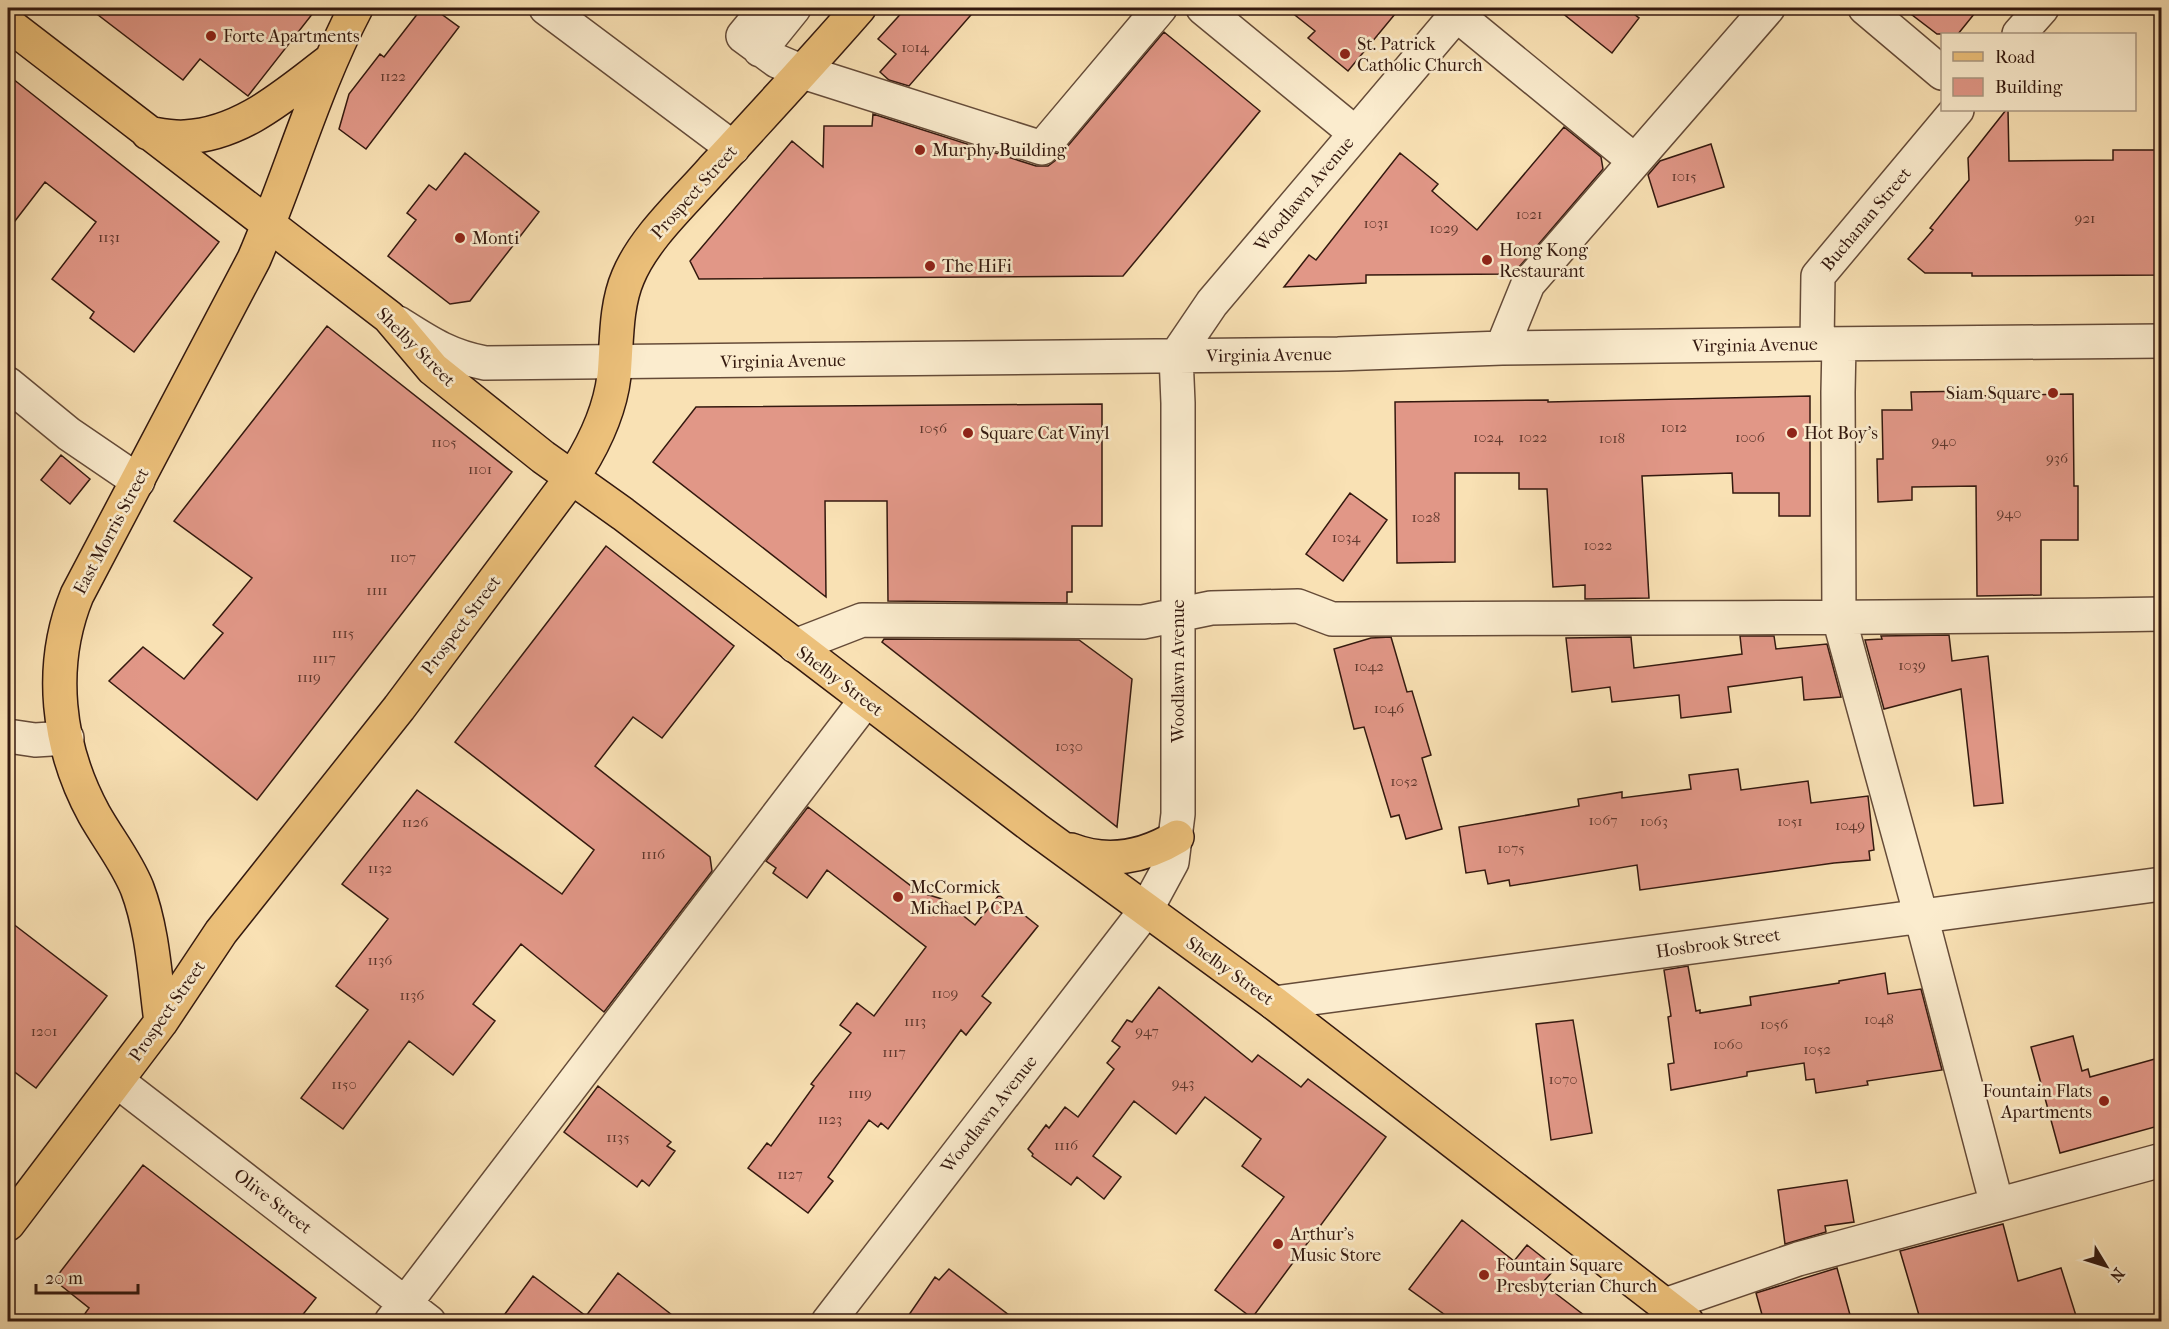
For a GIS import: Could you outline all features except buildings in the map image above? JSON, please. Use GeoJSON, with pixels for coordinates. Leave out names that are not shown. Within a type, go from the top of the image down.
{"type":"FeatureCollection","features":[{"type":"Feature","properties":{"kind":"main road","name":"East Morris Street"},"geometry":{"type":"LineString","coordinates":[[161,1022],[147,923],[140,896],[121,856],[102,828],[73,766],[60,706],[59,690],[60,657],[66,625],[77,595],[254,259],[316,94],[356,8]]}},
{"type":"Feature","properties":{"kind":"main road","name":"Prospect Street"},"geometry":{"type":"LineString","coordinates":[[8,1224],[161,1022],[221,932],[399,708],[571,479],[590,450],[611,394],[621,297],[636,261],[670,217],[859,8]]}},
{"type":"Feature","properties":{"kind":"main road","name":"Shelby Street"},"geometry":{"type":"LineString","coordinates":[[8,24],[389,317],[434,369],[571,479],[623,514],[1058,845],[1274,1003],[1676,1313]]}},
{"type":"Feature","properties":{"kind":"main road","name":"East Morris Street"},"geometry":{"type":"LineString","coordinates":[[148,133],[186,137],[215,133],[248,120],[332,59]]}},
{"type":"Feature","properties":{"kind":"main road"},"geometry":{"type":"LineString","coordinates":[[1058,845],[1083,855],[1114,858],[1138,855],[1159,848],[1177,837]]}},
{"type":"Feature","properties":{"kind":"street"},"geometry":{"type":"LineString","coordinates":[[546,8],[732,148]]}},
{"type":"Feature","properties":{"kind":"street"},"geometry":{"type":"LineString","coordinates":[[751,31],[766,8]]}},
{"type":"Feature","properties":{"kind":"street"},"geometry":{"type":"LineString","coordinates":[[751,31],[794,8]]}},
{"type":"Feature","properties":{"kind":"street"},"geometry":{"type":"LineString","coordinates":[[751,31],[777,62],[1042,148],[1160,8]]}},
{"type":"Feature","properties":{"kind":"street"},"geometry":{"type":"LineString","coordinates":[[1203,8],[1355,133]]}},
{"type":"Feature","properties":{"kind":"street"},"geometry":{"type":"LineString","coordinates":[[1502,348],[1528,284],[1768,8]]}},
{"type":"Feature","properties":{"kind":"street"},"geometry":{"type":"LineString","coordinates":[[1865,8],[1941,72]]}},
{"type":"Feature","properties":{"kind":"street"},"geometry":{"type":"LineString","coordinates":[[2020,33],[2042,8]]}},
{"type":"Feature","properties":{"kind":"street"},"geometry":{"type":"LineString","coordinates":[[1459,11],[1635,161]]}},
{"type":"Feature","properties":{"kind":"street","name":"Woodlawn Avenue"},"geometry":{"type":"LineString","coordinates":[[828,1322],[1146,910],[1172,862],[1177,837],[1178,814],[1176,356],[1212,303],[1459,11]]}},
{"type":"Feature","properties":{"kind":"street","name":"Buchanan Street"},"geometry":{"type":"LineString","coordinates":[[1956,111],[1818,276],[1838,404],[1839,618],[1997,1205]]}},
{"type":"Feature","properties":{"kind":"street","name":"Virginia Avenue"},"geometry":{"type":"LineString","coordinates":[[389,317],[446,352],[462,359],[485,363],[1338,354],[1502,348],[2162,341]]}},
{"type":"Feature","properties":{"kind":"street"},"geometry":{"type":"LineString","coordinates":[[8,384],[69,434],[138,481]]}},
{"type":"Feature","properties":{"kind":"street"},"geometry":{"type":"LineString","coordinates":[[795,646],[862,620],[1143,622],[1211,608],[1298,606],[1332,619],[1839,618],[2162,614]]}},
{"type":"Feature","properties":{"kind":"street"},"geometry":{"type":"LineString","coordinates":[[409,1315],[866,700]]}},
{"type":"Feature","properties":{"kind":"street"},"geometry":{"type":"LineString","coordinates":[[8,736],[35,740],[67,738]]}},
{"type":"Feature","properties":{"kind":"street","name":"Hosbrook Street"},"geometry":{"type":"LineString","coordinates":[[1274,1003],[2162,884]]}},
{"type":"Feature","properties":{"kind":"street","name":"Olive Street"},"geometry":{"type":"LineString","coordinates":[[117,1081],[409,1315]]}},
{"type":"Feature","properties":{"kind":"street"},"geometry":{"type":"LineString","coordinates":[[1676,1313],[1798,1259],[2162,1160]]}},
{"type":"Feature","properties":{"kind":"place","name":"Forte Apartments"},"geometry":{"type":"Point","coordinates":[211,36]}},
{"type":"Feature","properties":{"kind":"place","name":"St. Patrick Catholic Church"},"geometry":{"type":"Point","coordinates":[1345,54]}},
{"type":"Feature","properties":{"kind":"place","name":"Murphy Building"},"geometry":{"type":"Point","coordinates":[920,150]}},
{"type":"Feature","properties":{"kind":"place","name":"Monti"},"geometry":{"type":"Point","coordinates":[460,238]}},
{"type":"Feature","properties":{"kind":"place","name":"Hong Kong Restaurant"},"geometry":{"type":"Point","coordinates":[1487,260]}},
{"type":"Feature","properties":{"kind":"place","name":"The HiFi"},"geometry":{"type":"Point","coordinates":[930,266]}},
{"type":"Feature","properties":{"kind":"place","name":"Siam Square"},"geometry":{"type":"Point","coordinates":[2053,393]}},
{"type":"Feature","properties":{"kind":"place","name":"Square Cat Vinyl"},"geometry":{"type":"Point","coordinates":[968,433]}},
{"type":"Feature","properties":{"kind":"place","name":"Hot Boy's"},"geometry":{"type":"Point","coordinates":[1792,433]}},
{"type":"Feature","properties":{"kind":"place","name":"McCormick Michael P CPA"},"geometry":{"type":"Point","coordinates":[898,897]}},
{"type":"Feature","properties":{"kind":"place","name":"Fountain Flats Apartments"},"geometry":{"type":"Point","coordinates":[2104,1101]}},
{"type":"Feature","properties":{"kind":"place","name":"Arthur's Music Store"},"geometry":{"type":"Point","coordinates":[1278,1244]}},
{"type":"Feature","properties":{"kind":"place","name":"Fountain Square Presbyterian Church"},"geometry":{"type":"Point","coordinates":[1484,1275]}}]}
